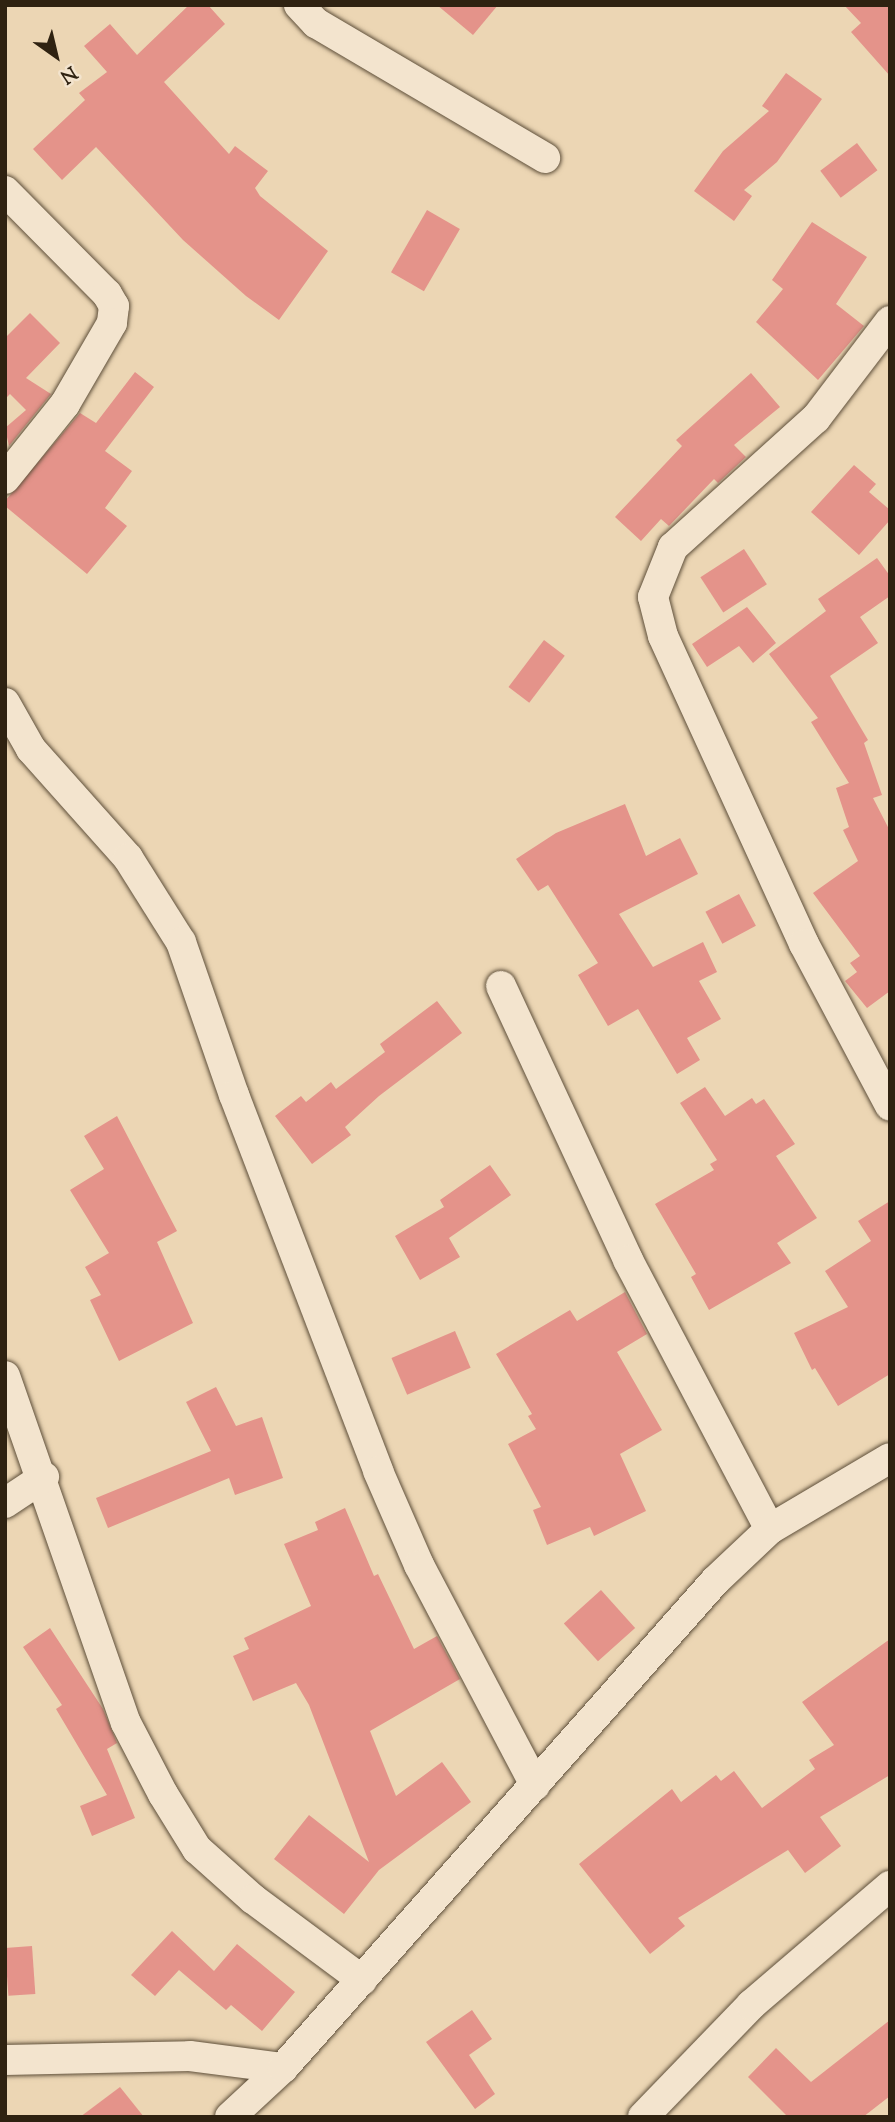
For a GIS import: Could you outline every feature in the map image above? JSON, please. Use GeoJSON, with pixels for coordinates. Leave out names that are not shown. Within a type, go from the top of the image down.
{"type":"FeatureCollection","features":[{"type":"Feature","properties":{"kind":"street"},"geometry":{"type":"LineString","coordinates":[[299,5],[316,23],[545,158]]}},
{"type":"Feature","properties":{"kind":"street"},"geometry":{"type":"LineString","coordinates":[[5,191],[107,294],[114,306],[111,323],[65,404],[5,479]]}},
{"type":"Feature","properties":{"kind":"street"},"geometry":{"type":"LineString","coordinates":[[890,321],[816,418],[673,547],[653,597],[663,636],[804,944],[890,1106]]}},
{"type":"Feature","properties":{"kind":"street"},"geometry":{"type":"LineString","coordinates":[[5,703],[31,749],[128,858],[181,942],[233,1095],[378,1471],[419,1565],[536,1786]]}},
{"type":"Feature","properties":{"kind":"street"},"geometry":{"type":"LineString","coordinates":[[500,986],[628,1260],[770,1529]]}},
{"type":"Feature","properties":{"kind":"street"},"geometry":{"type":"LineString","coordinates":[[5,1376],[44,1477],[126,1723],[197,1849],[253,1899],[362,1980]]}},
{"type":"Feature","properties":{"kind":"street"},"geometry":{"type":"LineString","coordinates":[[230,2117],[283,2068],[536,1786],[715,1581],[770,1529],[890,1458]]}},
{"type":"Feature","properties":{"kind":"street"},"geometry":{"type":"LineString","coordinates":[[5,1503],[44,1477]]}},
{"type":"Feature","properties":{"kind":"street"},"geometry":{"type":"LineString","coordinates":[[643,2117],[751,2004],[890,1886]]}},
{"type":"Feature","properties":{"kind":"street"},"geometry":{"type":"LineString","coordinates":[[5,2060],[190,2056],[283,2068]]}},
{"type":"Feature","properties":{"kind":"building"},"geometry":{"type":"Polygon","coordinates":[[[189,5],[208,5],[225,24],[164,82],[229,154],[235,146],[268,171],[255,188],[260,196],[328,251],[279,320],[246,296],[183,240],[96,147],[62,180],[33,149],[85,100],[79,93],[107,72],[84,46],[110,24],[137,55],[189,5]]]}},
{"type":"Feature","properties":{"kind":"building"},"geometry":{"type":"Polygon","coordinates":[[[437,5],[498,5],[473,35],[437,5]]]}},
{"type":"Feature","properties":{"kind":"building"},"geometry":{"type":"Polygon","coordinates":[[[844,5],[890,5],[890,76],[851,32],[861,23],[844,5]]]}},
{"type":"Feature","properties":{"kind":"building"},"geometry":{"type":"Polygon","coordinates":[[[786,73],[822,99],[777,162],[744,190],[752,196],[734,221],[694,191],[723,151],[769,111],[762,106],[786,73]]]}},
{"type":"Feature","properties":{"kind":"building"},"geometry":{"type":"Polygon","coordinates":[[[857,143],[877,170],[841,198],[820,171],[857,143]]]}},
{"type":"Feature","properties":{"kind":"building"},"geometry":{"type":"Polygon","coordinates":[[[427,210],[460,229],[424,291],[391,272],[427,210]]]}},
{"type":"Feature","properties":{"kind":"building"},"geometry":{"type":"Polygon","coordinates":[[[812,222],[867,257],[836,304],[864,326],[818,380],[756,322],[783,289],[772,280],[812,222]]]}},
{"type":"Feature","properties":{"kind":"building"},"geometry":{"type":"Polygon","coordinates":[[[30,313],[60,343],[26,378],[51,394],[9,446],[5,428],[26,410],[10,394],[5,399],[5,338],[30,313]]]}},
{"type":"Feature","properties":{"kind":"building"},"geometry":{"type":"Polygon","coordinates":[[[135,372],[154,387],[105,451],[132,471],[105,508],[127,526],[87,574],[5,506],[5,501],[80,413],[96,423],[135,372]]]}},
{"type":"Feature","properties":{"kind":"building"},"geometry":{"type":"Polygon","coordinates":[[[751,373],[780,407],[734,445],[746,457],[718,483],[714,479],[669,526],[661,519],[641,541],[615,517],[682,446],[676,440],[751,373]]]}},
{"type":"Feature","properties":{"kind":"building"},"geometry":{"type":"Polygon","coordinates":[[[854,465],[876,484],[869,492],[890,510],[890,520],[859,555],[811,512],[854,465]]]}},
{"type":"Feature","properties":{"kind":"building"},"geometry":{"type":"Polygon","coordinates":[[[744,549],[767,584],[723,613],[700,577],[744,549]]]}},
{"type":"Feature","properties":{"kind":"building"},"geometry":{"type":"Polygon","coordinates":[[[877,558],[890,576],[890,596],[860,617],[878,643],[830,676],[868,740],[864,743],[882,795],[873,798],[890,831],[890,991],[867,1008],[845,981],[857,972],[850,963],[860,956],[813,893],[858,861],[843,830],[849,827],[836,788],[849,783],[811,722],[818,718],[769,654],[826,611],[818,599],[877,558]]]}},
{"type":"Feature","properties":{"kind":"building"},"geometry":{"type":"Polygon","coordinates":[[[747,607],[776,643],[753,663],[739,646],[707,667],[692,644],[747,607]]]}},
{"type":"Feature","properties":{"kind":"building"},"geometry":{"type":"Polygon","coordinates":[[[544,640],[565,656],[529,703],[508,687],[544,640]]]}},
{"type":"Feature","properties":{"kind":"building"},"geometry":{"type":"Polygon","coordinates":[[[625,804],[646,856],[680,838],[698,874],[619,914],[653,967],[703,942],[717,972],[699,981],[721,1019],[687,1038],[700,1060],[677,1074],[638,1009],[608,1026],[578,975],[598,963],[548,885],[538,891],[516,859],[556,833],[625,804]]]}},
{"type":"Feature","properties":{"kind":"building"},"geometry":{"type":"Polygon","coordinates":[[[739,894],[756,926],[722,944],[705,912],[739,894]]]}},
{"type":"Feature","properties":{"kind":"building"},"geometry":{"type":"Polygon","coordinates":[[[437,1001],[462,1033],[379,1096],[345,1127],[351,1135],[312,1164],[275,1116],[301,1096],[306,1102],[331,1082],[336,1089],[385,1052],[380,1044],[437,1001]]]}},
{"type":"Feature","properties":{"kind":"building"},"geometry":{"type":"Polygon","coordinates":[[[705,1087],[725,1116],[752,1098],[756,1104],[764,1099],[795,1144],[776,1156],[817,1218],[777,1243],[791,1263],[709,1310],[691,1277],[696,1274],[655,1204],[714,1170],[710,1164],[717,1160],[680,1103],[705,1087]]]}},
{"type":"Feature","properties":{"kind":"building"},"geometry":{"type":"Polygon","coordinates":[[[117,1116],[177,1231],[157,1242],[193,1323],[119,1361],[90,1300],[101,1295],[85,1267],[109,1253],[70,1190],[104,1169],[84,1136],[117,1116]]]}},
{"type":"Feature","properties":{"kind":"building"},"geometry":{"type":"Polygon","coordinates":[[[490,1165],[511,1195],[449,1238],[460,1257],[420,1280],[395,1236],[444,1207],[440,1200],[490,1165]]]}},
{"type":"Feature","properties":{"kind":"building"},"geometry":{"type":"Polygon","coordinates":[[[890,1201],[890,1374],[838,1406],[815,1368],[812,1370],[794,1333],[848,1307],[825,1271],[871,1241],[858,1221],[890,1201]]]}},
{"type":"Feature","properties":{"kind":"building"},"geometry":{"type":"Polygon","coordinates":[[[625,1292],[647,1334],[617,1352],[662,1430],[620,1454],[646,1511],[594,1536],[590,1527],[547,1545],[533,1510],[541,1507],[508,1444],[536,1429],[528,1416],[532,1414],[496,1354],[570,1310],[577,1321],[625,1292]]]}},
{"type":"Feature","properties":{"kind":"building"},"geometry":{"type":"Polygon","coordinates":[[[455,1331],[471,1368],[407,1395],[391,1358],[455,1331]]]}},
{"type":"Feature","properties":{"kind":"building"},"geometry":{"type":"Polygon","coordinates":[[[216,1387],[236,1426],[262,1417],[283,1478],[235,1495],[229,1478],[108,1528],[96,1498],[211,1451],[186,1402],[216,1387]]]}},
{"type":"Feature","properties":{"kind":"building"},"geometry":{"type":"Polygon","coordinates":[[[345,1508],[374,1576],[378,1574],[414,1649],[437,1636],[460,1679],[370,1731],[396,1796],[442,1762],[471,1802],[379,1870],[344,1914],[274,1859],[309,1815],[369,1862],[309,1705],[296,1683],[253,1701],[233,1656],[249,1649],[244,1638],[311,1606],[284,1544],[318,1530],[315,1522],[345,1508]]]}},
{"type":"Feature","properties":{"kind":"building"},"geometry":{"type":"Polygon","coordinates":[[[601,1590],[635,1628],[598,1661],[564,1623],[601,1590]]]}},
{"type":"Feature","properties":{"kind":"building"},"geometry":{"type":"Polygon","coordinates":[[[50,1628],[103,1709],[117,1743],[107,1749],[135,1818],[92,1836],[80,1806],[107,1795],[56,1709],[62,1705],[23,1647],[50,1628]]]}},
{"type":"Feature","properties":{"kind":"building"},"geometry":{"type":"Polygon","coordinates":[[[890,1639],[890,1775],[820,1817],[841,1846],[805,1873],[788,1850],[678,1918],[685,1926],[650,1954],[579,1864],[672,1789],[681,1802],[716,1775],[721,1781],[734,1771],[762,1808],[815,1769],[809,1760],[834,1745],[802,1702],[890,1639]]]}},
{"type":"Feature","properties":{"kind":"building"},"geometry":{"type":"Polygon","coordinates":[[[172,1931],[214,1971],[237,1944],[295,1992],[262,2031],[231,2005],[226,2010],[179,1970],[155,1996],[131,1975],[172,1931]]]}},
{"type":"Feature","properties":{"kind":"building"},"geometry":{"type":"Polygon","coordinates":[[[32,1946],[35,1994],[8,1996],[5,1948],[32,1946]]]}},
{"type":"Feature","properties":{"kind":"building"},"geometry":{"type":"Polygon","coordinates":[[[472,2010],[492,2039],[469,2055],[495,2094],[475,2109],[426,2042],[472,2010]]]}},
{"type":"Feature","properties":{"kind":"building"},"geometry":{"type":"Polygon","coordinates":[[[890,2020],[890,2096],[863,2117],[788,2117],[748,2077],[776,2048],[811,2082],[890,2020]]]}},
{"type":"Feature","properties":{"kind":"building"},"geometry":{"type":"Polygon","coordinates":[[[120,2087],[144,2117],[80,2117],[120,2087]]]}}]}
